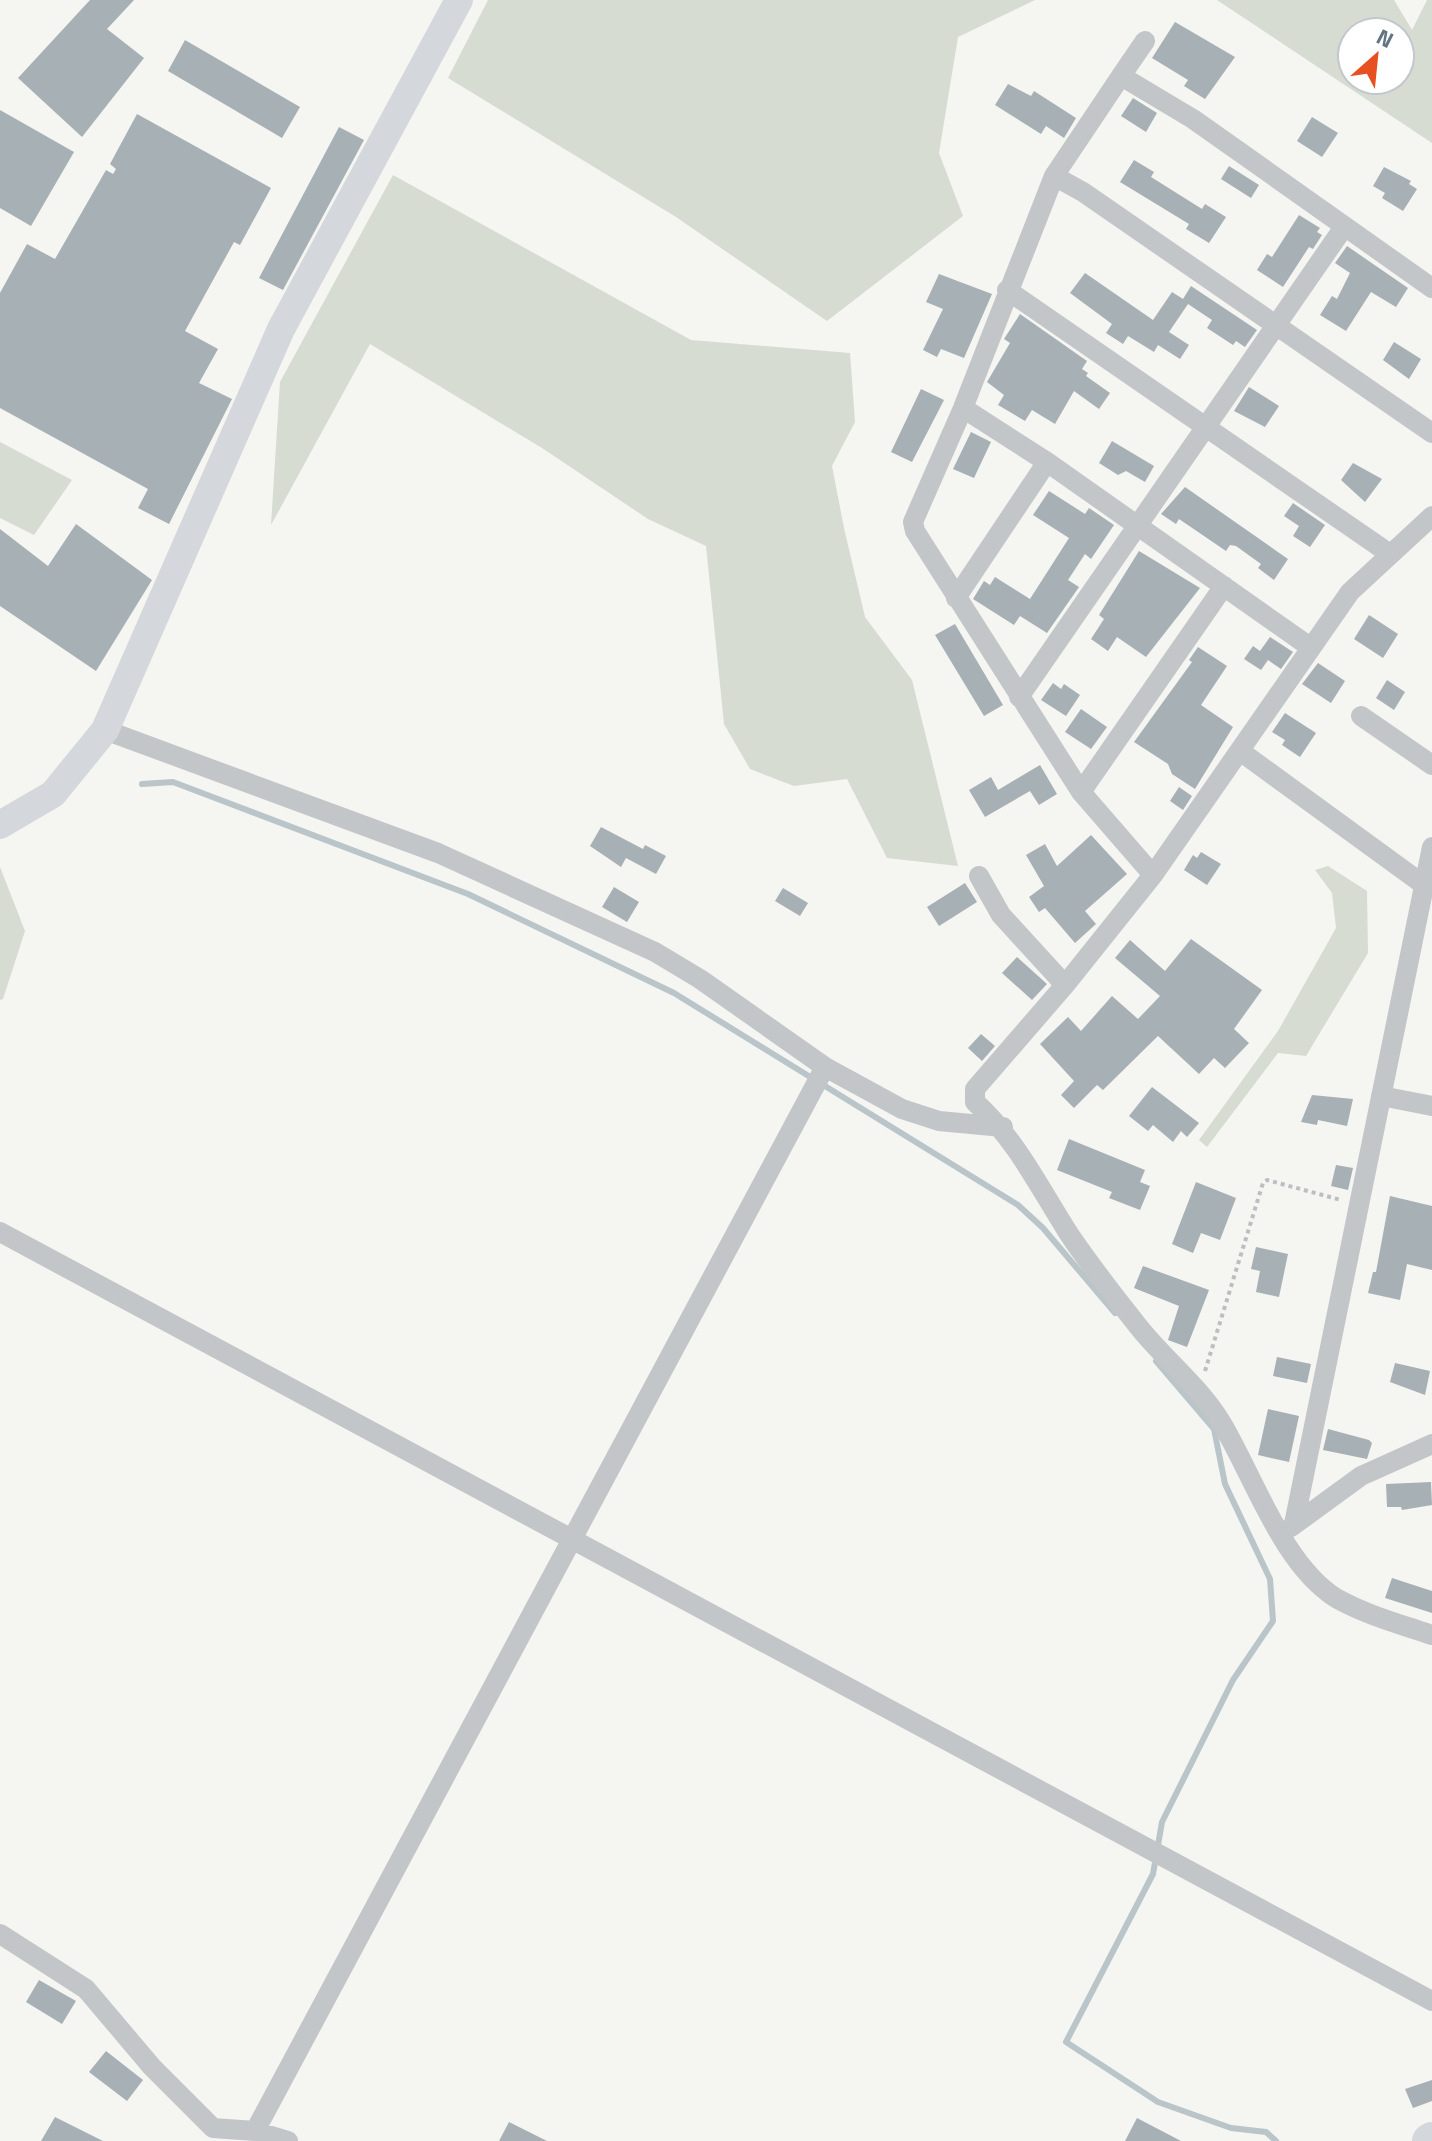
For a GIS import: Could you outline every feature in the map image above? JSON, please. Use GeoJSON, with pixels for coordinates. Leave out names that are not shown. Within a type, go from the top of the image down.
{"type":"FeatureCollection","features":[{"type":"Feature","properties":{"kind":"street"},"geometry":{"type":"LineString","coordinates":[[0,825],[53,794],[105,730],[281,329],[459,0]]}},
{"type":"Feature","properties":{"kind":"street"},"geometry":{"type":"LineString","coordinates":[[1145,41],[1054,176],[963,408],[913,522],[915,531],[956,598],[1081,792],[1153,875]]}},
{"type":"Feature","properties":{"kind":"street"},"geometry":{"type":"LineString","coordinates":[[1121,76],[1193,119],[1432,288]]}},
{"type":"Feature","properties":{"kind":"street"},"geometry":{"type":"LineString","coordinates":[[1054,176],[1083,192],[1432,433]]}},
{"type":"Feature","properties":{"kind":"street"},"geometry":{"type":"LineString","coordinates":[[1019,697],[1344,227]]}},
{"type":"Feature","properties":{"kind":"street"},"geometry":{"type":"LineString","coordinates":[[1007,290],[1390,554]]}},
{"type":"Feature","properties":{"kind":"street"},"geometry":{"type":"LineString","coordinates":[[963,408],[1047,462],[1310,647]]}},
{"type":"Feature","properties":{"kind":"street"},"geometry":{"type":"LineString","coordinates":[[956,598],[1047,462]]}},
{"type":"Feature","properties":{"kind":"street"},"geometry":{"type":"LineString","coordinates":[[1432,516],[1350,592],[1153,875],[1065,985],[975,1089],[975,1102],[1003,1127],[1070,1235],[1129,1314],[1199,1391],[1220,1421],[1288,1530],[1302,1565],[1334,1596],[1371,1615],[1432,1635]]}},
{"type":"Feature","properties":{"kind":"street"},"geometry":{"type":"LineString","coordinates":[[1081,792],[1224,586]]}},
{"type":"Feature","properties":{"kind":"street"},"geometry":{"type":"LineString","coordinates":[[1361,716],[1432,765]]}},
{"type":"Feature","properties":{"kind":"street"},"geometry":{"type":"LineString","coordinates":[[105,730],[438,853],[655,952],[700,979],[825,1067],[902,1109],[939,1121],[1003,1127]]}},
{"type":"Feature","properties":{"kind":"street"},"geometry":{"type":"LineString","coordinates":[[1240,751],[1424,885]]}},
{"type":"Feature","properties":{"kind":"street"},"geometry":{"type":"LineString","coordinates":[[1288,1530],[1432,847]]}},
{"type":"Feature","properties":{"kind":"street"},"geometry":{"type":"LineString","coordinates":[[979,876],[1001,915],[1065,985]]}},
{"type":"Feature","properties":{"kind":"street"},"geometry":{"type":"LineString","coordinates":[[255,2131],[825,1067]]}},
{"type":"Feature","properties":{"kind":"street"},"geometry":{"type":"LineString","coordinates":[[1381,1096],[1432,1106]]}},
{"type":"Feature","properties":{"kind":"street"},"geometry":{"type":"LineString","coordinates":[[0,1232],[1432,2001]]}},
{"type":"Feature","properties":{"kind":"street"},"geometry":{"type":"LineString","coordinates":[[1288,1530],[1361,1476],[1432,1444]]}},
{"type":"Feature","properties":{"kind":"street"},"geometry":{"type":"LineString","coordinates":[[0,1934],[86,1989],[152,2067],[213,2128],[255,2131],[288,2141]]}},
{"type":"Feature","properties":{"kind":"path"},"geometry":{"type":"LineString","coordinates":[[1199,1391],[1263,1183],[1267,1180],[1359,1204]]}},
{"type":"Feature","properties":{"kind":"shaded area"},"geometry":{"type":"Polygon","coordinates":[[[488,0],[1035,0],[958,37],[939,153],[963,216],[827,321],[676,217],[448,78],[488,0]]]}},
{"type":"Feature","properties":{"kind":"shaded area"},"geometry":{"type":"Polygon","coordinates":[[[1217,0],[1394,0],[1404,16],[1336,16],[1336,79],[1217,0]]]}},
{"type":"Feature","properties":{"kind":"shaded area"},"geometry":{"type":"Polygon","coordinates":[[[1427,0],[1432,0],[1432,143],[1361,96],[1416,96],[1416,22],[1427,0]]]}},
{"type":"Feature","properties":{"kind":"shaded area"},"geometry":{"type":"Polygon","coordinates":[[[393,175],[691,340],[850,353],[855,422],[832,466],[844,528],[865,617],[912,680],[958,866],[887,858],[847,779],[794,786],[750,769],[724,724],[706,546],[648,519],[542,448],[370,344],[271,525],[280,382],[393,175]]]}},
{"type":"Feature","properties":{"kind":"shaded area"},"geometry":{"type":"Polygon","coordinates":[[[0,442],[72,480],[34,535],[0,518],[0,442]]]}},
{"type":"Feature","properties":{"kind":"shaded area"},"geometry":{"type":"Polygon","coordinates":[[[1328,866],[1367,891],[1368,953],[1306,1056],[1278,1053],[1207,1147],[1199,1140],[1278,1031],[1336,928],[1332,893],[1315,870],[1328,866]]]}},
{"type":"Feature","properties":{"kind":"shaded area"},"geometry":{"type":"Polygon","coordinates":[[[0,867],[25,931],[3,999],[0,1000],[0,867]]]}},
{"type":"Feature","properties":{"kind":"building"},"geometry":{"type":"Polygon","coordinates":[[[90,0],[134,0],[107,29],[144,58],[82,137],[18,78],[90,0]]]}},
{"type":"Feature","properties":{"kind":"building"},"geometry":{"type":"Polygon","coordinates":[[[1175,22],[1235,57],[1205,99],[1184,86],[1188,80],[1152,58],[1175,22]]]}},
{"type":"Feature","properties":{"kind":"building"},"geometry":{"type":"Polygon","coordinates":[[[185,40],[300,107],[282,138],[168,71],[185,40]]]}},
{"type":"Feature","properties":{"kind":"building"},"geometry":{"type":"Polygon","coordinates":[[[1008,84],[1031,96],[1034,91],[1076,118],[1064,138],[1046,126],[1041,134],[995,105],[1008,84]]]}},
{"type":"Feature","properties":{"kind":"building"},"geometry":{"type":"Polygon","coordinates":[[[1133,98],[1157,113],[1146,132],[1121,116],[1133,98]]]}},
{"type":"Feature","properties":{"kind":"building"},"geometry":{"type":"Polygon","coordinates":[[[0,110],[74,152],[31,226],[0,208],[0,110]]]}},
{"type":"Feature","properties":{"kind":"building"},"geometry":{"type":"Polygon","coordinates":[[[137,114],[271,188],[240,245],[234,242],[185,331],[218,349],[199,383],[232,399],[169,524],[138,508],[148,489],[0,408],[0,293],[27,244],[55,259],[106,170],[113,174],[116,169],[110,164],[137,114]]]}},
{"type":"Feature","properties":{"kind":"building"},"geometry":{"type":"Polygon","coordinates":[[[1312,117],[1338,133],[1322,157],[1297,141],[1312,117]]]}},
{"type":"Feature","properties":{"kind":"building"},"geometry":{"type":"Polygon","coordinates":[[[339,127],[364,140],[283,290],[259,278],[339,127]]]}},
{"type":"Feature","properties":{"kind":"building"},"geometry":{"type":"Polygon","coordinates":[[[1134,160],[1154,172],[1151,177],[1202,209],[1205,204],[1226,217],[1209,243],[1186,229],[1189,224],[1120,182],[1134,160]]]}},
{"type":"Feature","properties":{"kind":"building"},"geometry":{"type":"Polygon","coordinates":[[[1229,166],[1259,185],[1251,198],[1221,179],[1229,166]]]}},
{"type":"Feature","properties":{"kind":"building"},"geometry":{"type":"Polygon","coordinates":[[[1384,167],[1411,181],[1409,184],[1417,189],[1403,211],[1382,198],[1385,193],[1373,186],[1384,167]]]}},
{"type":"Feature","properties":{"kind":"building"},"geometry":{"type":"Polygon","coordinates":[[[1299,215],[1320,228],[1317,232],[1322,235],[1313,249],[1309,247],[1283,287],[1257,270],[1267,254],[1272,257],[1299,215]]]}},
{"type":"Feature","properties":{"kind":"building"},"geometry":{"type":"Polygon","coordinates":[[[1347,246],[1408,288],[1396,307],[1371,292],[1346,331],[1320,315],[1332,296],[1337,299],[1350,273],[1335,263],[1347,246]]]}},
{"type":"Feature","properties":{"kind":"building"},"geometry":{"type":"Polygon","coordinates":[[[1085,273],[1153,320],[1172,292],[1183,299],[1191,286],[1257,330],[1245,347],[1236,341],[1233,345],[1207,328],[1212,320],[1188,304],[1169,332],[1189,345],[1180,359],[1158,345],[1154,352],[1128,336],[1123,344],[1106,333],[1112,324],[1070,293],[1085,273]]]}},
{"type":"Feature","properties":{"kind":"building"},"geometry":{"type":"Polygon","coordinates":[[[939,274],[992,294],[964,358],[941,349],[937,357],[923,350],[943,309],[926,302],[939,274]]]}},
{"type":"Feature","properties":{"kind":"building"},"geometry":{"type":"Polygon","coordinates":[[[1020,314],[1087,361],[1082,369],[1088,373],[1086,376],[1110,393],[1099,409],[1074,391],[1055,424],[1032,410],[1025,421],[998,405],[1004,395],[987,382],[1010,343],[1004,339],[1020,314]]]}},
{"type":"Feature","properties":{"kind":"building"},"geometry":{"type":"Polygon","coordinates":[[[1394,342],[1421,359],[1409,379],[1383,360],[1394,342]]]}},
{"type":"Feature","properties":{"kind":"building"},"geometry":{"type":"Polygon","coordinates":[[[1249,387],[1279,406],[1265,427],[1234,411],[1249,387]]]}},
{"type":"Feature","properties":{"kind":"building"},"geometry":{"type":"Polygon","coordinates":[[[921,389],[944,400],[912,462],[891,452],[921,389]]]}},
{"type":"Feature","properties":{"kind":"building"},"geometry":{"type":"Polygon","coordinates":[[[971,432],[991,442],[974,478],[953,469],[971,432]]]}},
{"type":"Feature","properties":{"kind":"building"},"geometry":{"type":"Polygon","coordinates":[[[1112,441],[1154,466],[1145,482],[1126,471],[1118,475],[1099,463],[1112,441]]]}},
{"type":"Feature","properties":{"kind":"building"},"geometry":{"type":"Polygon","coordinates":[[[1353,463],[1382,479],[1365,502],[1341,480],[1353,463]]]}},
{"type":"Feature","properties":{"kind":"building"},"geometry":{"type":"Polygon","coordinates":[[[1185,487],[1288,559],[1274,580],[1258,568],[1261,564],[1236,546],[1230,545],[1226,551],[1179,519],[1176,524],[1161,514],[1185,487]]]}},
{"type":"Feature","properties":{"kind":"building"},"geometry":{"type":"Polygon","coordinates":[[[1049,491],[1085,514],[1089,508],[1114,525],[1091,559],[1085,554],[1068,580],[1079,587],[1047,633],[1020,616],[1014,625],[973,599],[984,581],[990,585],[995,577],[1030,599],[1069,538],[1033,515],[1049,491]]]}},
{"type":"Feature","properties":{"kind":"building"},"geometry":{"type":"Polygon","coordinates":[[[1293,503],[1325,525],[1310,547],[1293,536],[1299,526],[1284,516],[1293,503]]]}},
{"type":"Feature","properties":{"kind":"building"},"geometry":{"type":"Polygon","coordinates":[[[76,524],[152,580],[96,671],[0,606],[0,529],[48,566],[76,524]]]}},
{"type":"Feature","properties":{"kind":"building"},"geometry":{"type":"Polygon","coordinates":[[[1139,551],[1200,588],[1146,657],[1117,637],[1108,651],[1091,639],[1104,619],[1099,615],[1139,551]]]}},
{"type":"Feature","properties":{"kind":"building"},"geometry":{"type":"Polygon","coordinates":[[[1369,615],[1398,634],[1383,658],[1354,639],[1369,615]]]}},
{"type":"Feature","properties":{"kind":"building"},"geometry":{"type":"Polygon","coordinates":[[[955,624],[1003,705],[984,716],[935,635],[955,624]]]}},
{"type":"Feature","properties":{"kind":"building"},"geometry":{"type":"Polygon","coordinates":[[[1270,637],[1293,652],[1281,669],[1268,660],[1261,670],[1244,659],[1253,646],[1260,651],[1270,637]]]}},
{"type":"Feature","properties":{"kind":"building"},"geometry":{"type":"Polygon","coordinates":[[[1198,647],[1227,666],[1201,705],[1233,727],[1195,789],[1172,774],[1168,764],[1134,742],[1192,662],[1189,660],[1198,647]]]}},
{"type":"Feature","properties":{"kind":"building"},"geometry":{"type":"Polygon","coordinates":[[[1318,663],[1345,681],[1331,703],[1302,684],[1318,663]]]}},
{"type":"Feature","properties":{"kind":"building"},"geometry":{"type":"Polygon","coordinates":[[[1387,680],[1405,692],[1394,710],[1376,698],[1387,680]]]}},
{"type":"Feature","properties":{"kind":"building"},"geometry":{"type":"Polygon","coordinates":[[[1053,683],[1061,689],[1064,684],[1080,695],[1066,716],[1041,700],[1053,683]]]}},
{"type":"Feature","properties":{"kind":"building"},"geometry":{"type":"Polygon","coordinates":[[[1081,709],[1107,727],[1091,749],[1065,732],[1081,709]]]}},
{"type":"Feature","properties":{"kind":"building"},"geometry":{"type":"Polygon","coordinates":[[[1285,713],[1316,733],[1300,757],[1282,745],[1285,740],[1272,732],[1285,713]]]}},
{"type":"Feature","properties":{"kind":"building"},"geometry":{"type":"Polygon","coordinates":[[[1040,765],[1057,794],[1039,805],[1030,791],[985,817],[969,790],[991,777],[998,790],[1040,765]]]}},
{"type":"Feature","properties":{"kind":"building"},"geometry":{"type":"Polygon","coordinates":[[[1179,787],[1192,796],[1183,810],[1170,801],[1179,787]]]}},
{"type":"Feature","properties":{"kind":"building"},"geometry":{"type":"Polygon","coordinates":[[[601,827],[643,849],[645,845],[666,856],[656,874],[626,858],[621,867],[590,846],[601,827]]]}},
{"type":"Feature","properties":{"kind":"building"},"geometry":{"type":"Polygon","coordinates":[[[1091,835],[1127,874],[1085,911],[1096,924],[1075,943],[1045,908],[1039,912],[1029,897],[1044,886],[1026,855],[1045,844],[1057,866],[1091,835]]]}},
{"type":"Feature","properties":{"kind":"building"},"geometry":{"type":"Polygon","coordinates":[[[1201,852],[1221,864],[1207,885],[1184,870],[1193,855],[1197,858],[1201,852]]]}},
{"type":"Feature","properties":{"kind":"building"},"geometry":{"type":"Polygon","coordinates":[[[965,883],[977,902],[939,926],[927,907],[965,883]]]}},
{"type":"Feature","properties":{"kind":"building"},"geometry":{"type":"Polygon","coordinates":[[[614,887],[639,902],[627,922],[602,907],[614,887]]]}},
{"type":"Feature","properties":{"kind":"building"},"geometry":{"type":"Polygon","coordinates":[[[783,888],[808,903],[800,916],[775,901],[783,888]]]}},
{"type":"Feature","properties":{"kind":"building"},"geometry":{"type":"Polygon","coordinates":[[[1191,939],[1262,990],[1234,1029],[1249,1043],[1225,1068],[1214,1058],[1199,1074],[1158,1036],[1103,1090],[1097,1085],[1074,1108],[1061,1095],[1074,1081],[1040,1044],[1068,1017],[1081,1031],[1112,996],[1138,1019],[1160,996],[1115,958],[1130,940],[1165,971],[1191,939]]]}},
{"type":"Feature","properties":{"kind":"building"},"geometry":{"type":"Polygon","coordinates":[[[1017,957],[1047,984],[1032,1000],[1002,973],[1017,957]]]}},
{"type":"Feature","properties":{"kind":"building"},"geometry":{"type":"Polygon","coordinates":[[[981,1034],[995,1046],[982,1061],[968,1048],[981,1034]]]}},
{"type":"Feature","properties":{"kind":"building"},"geometry":{"type":"Polygon","coordinates":[[[1152,1087],[1199,1123],[1187,1137],[1181,1131],[1173,1142],[1153,1125],[1148,1131],[1129,1116],[1152,1087]]]}},
{"type":"Feature","properties":{"kind":"building"},"geometry":{"type":"Polygon","coordinates":[[[1312,1095],[1353,1099],[1347,1126],[1318,1120],[1317,1125],[1301,1122],[1312,1095]]]}},
{"type":"Feature","properties":{"kind":"building"},"geometry":{"type":"Polygon","coordinates":[[[1069,1139],[1145,1170],[1140,1182],[1150,1186],[1140,1210],[1109,1198],[1112,1192],[1057,1170],[1069,1139]]]}},
{"type":"Feature","properties":{"kind":"building"},"geometry":{"type":"Polygon","coordinates":[[[1336,1165],[1353,1168],[1348,1190],[1331,1186],[1336,1165]]]}},
{"type":"Feature","properties":{"kind":"building"},"geometry":{"type":"Polygon","coordinates":[[[1196,1182],[1236,1198],[1220,1240],[1201,1233],[1193,1253],[1172,1244],[1196,1182]]]}},
{"type":"Feature","properties":{"kind":"building"},"geometry":{"type":"Polygon","coordinates":[[[1390,1196],[1432,1206],[1432,1270],[1407,1264],[1400,1300],[1368,1293],[1373,1272],[1376,1272],[1390,1196]]]}},
{"type":"Feature","properties":{"kind":"building"},"geometry":{"type":"Polygon","coordinates":[[[1256,1247],[1288,1254],[1279,1297],[1256,1292],[1260,1271],[1251,1269],[1256,1247]]]}},
{"type":"Feature","properties":{"kind":"building"},"geometry":{"type":"Polygon","coordinates":[[[1143,1266],[1209,1290],[1187,1347],[1168,1340],[1179,1306],[1134,1288],[1143,1266]]]}},
{"type":"Feature","properties":{"kind":"building"},"geometry":{"type":"Polygon","coordinates":[[[1277,1357],[1311,1364],[1307,1383],[1273,1376],[1277,1357]]]}},
{"type":"Feature","properties":{"kind":"building"},"geometry":{"type":"Polygon","coordinates":[[[1395,1363],[1430,1371],[1425,1395],[1390,1382],[1395,1363]]]}},
{"type":"Feature","properties":{"kind":"building"},"geometry":{"type":"Polygon","coordinates":[[[1268,1409],[1299,1416],[1289,1462],[1258,1455],[1268,1409]]]}},
{"type":"Feature","properties":{"kind":"building"},"geometry":{"type":"Polygon","coordinates":[[[1328,1429],[1369,1440],[1372,1443],[1367,1459],[1323,1450],[1328,1429]]]}},
{"type":"Feature","properties":{"kind":"building"},"geometry":{"type":"Polygon","coordinates":[[[1431,1482],[1432,1505],[1402,1510],[1401,1507],[1387,1507],[1386,1484],[1431,1482]]]}},
{"type":"Feature","properties":{"kind":"building"},"geometry":{"type":"Polygon","coordinates":[[[1392,1578],[1432,1591],[1432,1613],[1385,1598],[1392,1578]]]}},
{"type":"Feature","properties":{"kind":"building"},"geometry":{"type":"Polygon","coordinates":[[[39,1980],[76,2001],[62,2024],[26,2002],[39,1980]]]}},
{"type":"Feature","properties":{"kind":"building"},"geometry":{"type":"Polygon","coordinates":[[[106,2051],[143,2080],[127,2101],[89,2072],[106,2051]]]}},
{"type":"Feature","properties":{"kind":"building"},"geometry":{"type":"Polygon","coordinates":[[[1432,2080],[1432,2101],[1413,2108],[1405,2089],[1432,2080]]]}},
{"type":"Feature","properties":{"kind":"building"},"geometry":{"type":"Polygon","coordinates":[[[55,2117],[103,2141],[41,2141],[55,2117]]]}},
{"type":"Feature","properties":{"kind":"building"},"geometry":{"type":"Polygon","coordinates":[[[1137,2118],[1181,2141],[1125,2141],[1137,2118]]]}},
{"type":"Feature","properties":{"kind":"building"},"geometry":{"type":"Polygon","coordinates":[[[509,2122],[547,2141],[499,2141],[509,2122]]]}},
{"type":"Feature","properties":{"kind":"waterway"},"geometry":{"type":"LineString","coordinates":[[142,784],[173,782],[468,894],[674,993],[1018,1205],[1043,1228],[1115,1313]]}},
{"type":"Feature","properties":{"kind":"waterway"},"geometry":{"type":"LineString","coordinates":[[1156,1361],[1214,1429],[1225,1484],[1270,1579],[1273,1621],[1233,1680],[1162,1822],[1153,1874],[1066,2042],[1158,2102],[1231,2128],[1266,2132],[1276,2141]]}}]}
